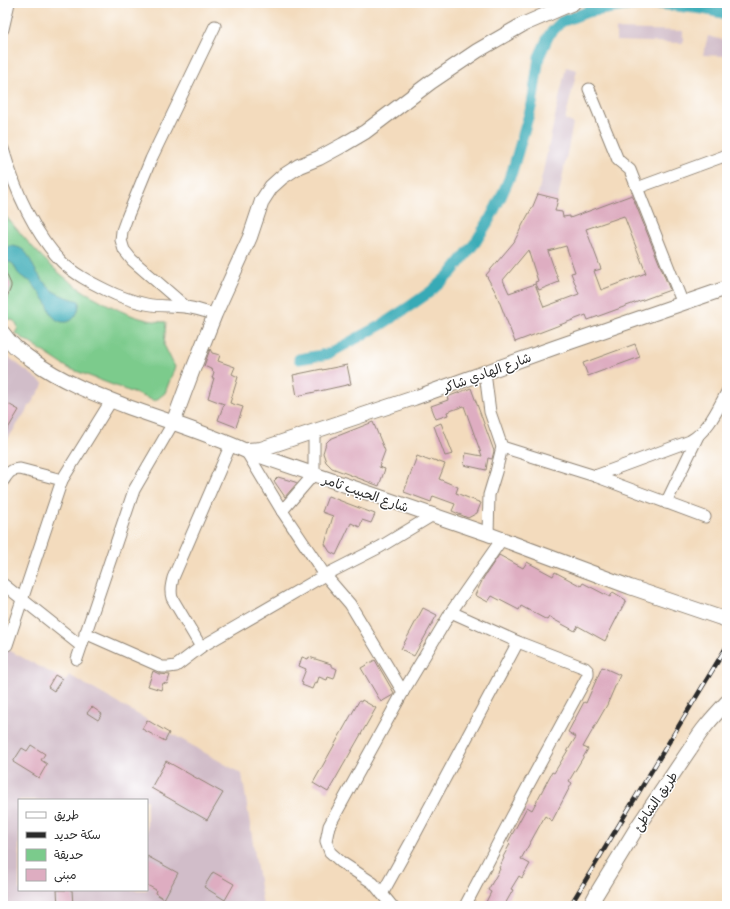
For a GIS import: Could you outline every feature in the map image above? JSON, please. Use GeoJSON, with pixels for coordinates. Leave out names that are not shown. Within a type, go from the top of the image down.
{"type":"FeatureCollection","features":[{"type":"Feature","properties":{"kind":"street"},"geometry":{"type":"LineString","coordinates":[[3,30],[9,3]]}},
{"type":"Feature","properties":{"kind":"street"},"geometry":{"type":"LineString","coordinates":[[77,659],[134,490],[173,423],[215,314],[250,237],[262,201],[271,187],[282,177],[299,166],[319,158],[365,132],[431,82],[477,51],[522,25],[573,3]]}},
{"type":"Feature","properties":{"kind":"street"},"geometry":{"type":"LineString","coordinates":[[186,307],[132,260],[124,250],[121,240],[122,231],[126,220],[151,159],[215,26]]}},
{"type":"Feature","properties":{"kind":"street"},"geometry":{"type":"LineString","coordinates":[[589,89],[618,160],[630,170],[638,188],[683,304]]}},
{"type":"Feature","properties":{"kind":"street"},"geometry":{"type":"LineString","coordinates":[[3,149],[18,195],[31,220],[47,244],[62,262],[76,273],[97,286],[131,300],[146,304],[186,307],[215,314]]}},
{"type":"Feature","properties":{"kind":"street"},"geometry":{"type":"LineString","coordinates":[[638,188],[727,155]]}},
{"type":"Feature","properties":{"kind":"street","name":"شارع الهادي شاكر"},"geometry":{"type":"LineString","coordinates":[[246,451],[261,449],[314,432],[727,288]]}},
{"type":"Feature","properties":{"kind":"street","name":"شارع الحبيب ثامر"},"geometry":{"type":"LineString","coordinates":[[3,333],[9,346],[40,366],[61,379],[111,400],[231,444],[246,451],[488,534],[630,587],[727,620]]}},
{"type":"Feature","properties":{"kind":"street"},"geometry":{"type":"LineString","coordinates":[[485,373],[490,412],[502,447],[489,495],[488,534]]}},
{"type":"Feature","properties":{"kind":"street"},"geometry":{"type":"LineString","coordinates":[[595,476],[690,441],[698,436],[709,424],[727,392]]}},
{"type":"Feature","properties":{"kind":"street"},"geometry":{"type":"LineString","coordinates":[[8,645],[62,480],[111,400]]}},
{"type":"Feature","properties":{"kind":"street"},"geometry":{"type":"LineString","coordinates":[[282,512],[314,474],[314,432]]}},
{"type":"Feature","properties":{"kind":"street"},"geometry":{"type":"LineString","coordinates":[[666,502],[698,436]]}},
{"type":"Feature","properties":{"kind":"street"},"geometry":{"type":"LineString","coordinates":[[201,647],[172,598],[171,586],[173,578],[231,444]]}},
{"type":"Feature","properties":{"kind":"street"},"geometry":{"type":"LineString","coordinates":[[502,447],[595,476],[705,517]]}},
{"type":"Feature","properties":{"kind":"street"},"geometry":{"type":"LineString","coordinates":[[246,451],[282,512],[325,575],[350,604],[403,692]]}},
{"type":"Feature","properties":{"kind":"street"},"geometry":{"type":"LineString","coordinates":[[3,481],[11,471],[15,469],[62,480]]}},
{"type":"Feature","properties":{"kind":"street"},"geometry":{"type":"LineString","coordinates":[[85,633],[162,667],[176,666],[201,647],[325,575],[380,547],[433,516]]}},
{"type":"Feature","properties":{"kind":"street"},"geometry":{"type":"LineString","coordinates":[[392,906],[373,883],[330,852],[326,841],[329,826],[403,692],[451,612],[502,540]]}},
{"type":"Feature","properties":{"kind":"street"},"geometry":{"type":"LineString","coordinates":[[3,584],[81,646]]}},
{"type":"Feature","properties":{"kind":"street"},"geometry":{"type":"LineString","coordinates":[[451,612],[518,642],[585,668],[588,671],[588,675],[465,906]]}},
{"type":"Feature","properties":{"kind":"street"},"geometry":{"type":"LineString","coordinates":[[382,894],[518,642]]}},
{"type":"Feature","properties":{"kind":"street","name":"طريق الشاطئ"},"geometry":{"type":"LineString","coordinates":[[590,906],[638,826],[696,739],[727,702]]}},
{"type":"Feature","properties":{"kind":"shaded area"},"geometry":{"type":"Polygon","coordinates":[[[616,29],[683,31],[683,43],[616,41],[616,29]]]}},
{"type":"Feature","properties":{"kind":"shaded area"},"geometry":{"type":"Polygon","coordinates":[[[708,36],[727,41],[725,56],[703,55],[708,36]]]}},
{"type":"Feature","properties":{"kind":"shaded area"},"geometry":{"type":"Polygon","coordinates":[[[566,67],[577,70],[565,120],[573,123],[558,199],[538,194],[566,67]]]}},
{"type":"Feature","properties":{"kind":"shaded area"},"geometry":{"type":"Polygon","coordinates":[[[3,353],[44,384],[3,446],[3,353]]]}},
{"type":"Feature","properties":{"kind":"shaded area"},"geometry":{"type":"Polygon","coordinates":[[[3,647],[66,681],[69,675],[242,774],[263,906],[3,906],[3,647]]]}},
{"type":"Feature","properties":{"kind":"green space"},"geometry":{"type":"Polygon","coordinates":[[[3,213],[48,263],[82,290],[105,303],[142,319],[166,322],[164,345],[175,367],[165,393],[155,401],[68,368],[15,333],[18,327],[14,321],[9,319],[3,320],[3,213]]]}},
{"type":"Feature","properties":{"kind":"water"},"geometry":{"type":"Polygon","coordinates":[[[11,246],[25,251],[43,281],[50,289],[65,297],[79,301],[78,310],[72,319],[68,322],[57,320],[31,282],[20,275],[12,263],[3,263],[3,255],[5,250],[11,246]]]}},
{"type":"Feature","properties":{"kind":"building"},"geometry":{"type":"Polygon","coordinates":[[[538,194],[558,199],[555,211],[562,212],[563,217],[570,216],[570,218],[632,195],[670,290],[588,320],[586,315],[515,342],[496,293],[486,275],[514,242],[538,194]],[[624,216],[586,229],[601,269],[594,271],[601,290],[646,273],[624,216]],[[566,246],[548,251],[559,282],[539,290],[535,282],[538,281],[528,250],[503,280],[509,293],[535,284],[544,307],[579,294],[571,273],[575,272],[566,246]]]}},
{"type":"Feature","properties":{"kind":"building"},"geometry":{"type":"Polygon","coordinates":[[[3,266],[11,287],[3,306],[3,266]]]}},
{"type":"Feature","properties":{"kind":"building"},"geometry":{"type":"Polygon","coordinates":[[[635,344],[640,357],[588,376],[583,363],[635,344]]]}},
{"type":"Feature","properties":{"kind":"building"},"geometry":{"type":"Polygon","coordinates":[[[210,349],[212,353],[220,355],[218,361],[235,367],[232,374],[238,377],[230,403],[243,407],[236,427],[218,420],[224,404],[208,398],[214,378],[212,378],[214,372],[212,371],[213,370],[204,366],[210,349]]]}},
{"type":"Feature","properties":{"kind":"building"},"geometry":{"type":"Polygon","coordinates":[[[347,365],[351,384],[297,396],[293,375],[347,365]]]}},
{"type":"Feature","properties":{"kind":"building"},"geometry":{"type":"Polygon","coordinates":[[[471,388],[494,451],[492,459],[488,458],[486,470],[464,465],[466,453],[482,456],[464,406],[447,412],[448,415],[436,419],[431,406],[448,400],[447,397],[471,388]]]}},
{"type":"Feature","properties":{"kind":"building"},"geometry":{"type":"Polygon","coordinates":[[[3,401],[19,410],[3,437],[3,401]]]}},
{"type":"Feature","properties":{"kind":"building"},"geometry":{"type":"Polygon","coordinates":[[[373,422],[385,451],[379,467],[385,469],[379,486],[332,468],[326,462],[323,453],[326,443],[330,439],[373,422]]]}},
{"type":"Feature","properties":{"kind":"building"},"geometry":{"type":"Polygon","coordinates":[[[441,423],[453,454],[445,456],[434,426],[441,423]]]}},
{"type":"Feature","properties":{"kind":"building"},"geometry":{"type":"Polygon","coordinates":[[[417,456],[430,461],[431,459],[445,464],[439,479],[458,487],[456,493],[481,503],[477,513],[468,518],[452,511],[455,504],[433,496],[431,502],[404,492],[417,456]]]}},
{"type":"Feature","properties":{"kind":"building"},"geometry":{"type":"Polygon","coordinates":[[[278,477],[297,483],[285,497],[274,481],[278,477]]]}},
{"type":"Feature","properties":{"kind":"building"},"geometry":{"type":"Polygon","coordinates":[[[328,496],[375,514],[371,523],[362,520],[360,527],[351,523],[336,555],[330,552],[325,544],[333,516],[322,512],[328,496]]]}},
{"type":"Feature","properties":{"kind":"building"},"geometry":{"type":"Polygon","coordinates":[[[499,555],[523,568],[527,562],[553,576],[555,572],[581,586],[583,583],[610,597],[613,592],[626,600],[605,641],[578,626],[575,631],[549,617],[547,620],[521,606],[519,610],[492,596],[488,602],[475,595],[484,577],[499,555]]]}},
{"type":"Feature","properties":{"kind":"building"},"geometry":{"type":"Polygon","coordinates":[[[423,608],[437,615],[414,656],[401,649],[423,608]]]}},
{"type":"Feature","properties":{"kind":"building"},"geometry":{"type":"Polygon","coordinates":[[[302,657],[308,659],[309,657],[331,664],[331,666],[337,669],[334,679],[328,677],[327,680],[319,677],[317,683],[315,682],[312,689],[302,685],[303,683],[301,682],[306,669],[299,666],[302,657]]]}},
{"type":"Feature","properties":{"kind":"building"},"geometry":{"type":"Polygon","coordinates":[[[375,660],[394,693],[381,702],[361,668],[375,660]]]}},
{"type":"Feature","properties":{"kind":"building"},"geometry":{"type":"Polygon","coordinates":[[[602,667],[620,675],[607,705],[583,747],[588,749],[569,781],[572,783],[552,821],[545,816],[521,859],[530,864],[522,878],[519,876],[511,889],[513,890],[504,906],[484,906],[491,892],[488,890],[500,869],[499,868],[504,858],[503,857],[510,844],[508,842],[527,807],[532,810],[552,772],[554,773],[576,737],[568,732],[584,702],[586,703],[602,667]]]}},
{"type":"Feature","properties":{"kind":"building"},"geometry":{"type":"Polygon","coordinates":[[[153,671],[159,674],[170,675],[167,684],[163,683],[161,690],[148,686],[153,671]]]}},
{"type":"Feature","properties":{"kind":"building"},"geometry":{"type":"Polygon","coordinates":[[[55,675],[62,679],[54,691],[48,687],[55,675]]]}},
{"type":"Feature","properties":{"kind":"building"},"geometry":{"type":"Polygon","coordinates":[[[362,700],[376,708],[328,792],[313,783],[359,701],[361,702],[362,700]]]}},
{"type":"Feature","properties":{"kind":"building"},"geometry":{"type":"Polygon","coordinates":[[[92,707],[102,714],[98,720],[87,713],[92,707]]]}},
{"type":"Feature","properties":{"kind":"building"},"geometry":{"type":"Polygon","coordinates":[[[147,720],[169,733],[165,741],[142,729],[147,720]]]}},
{"type":"Feature","properties":{"kind":"building"},"geometry":{"type":"Polygon","coordinates":[[[31,745],[45,754],[41,760],[47,764],[39,778],[13,762],[22,748],[27,751],[31,745]]]}},
{"type":"Feature","properties":{"kind":"building"},"geometry":{"type":"Polygon","coordinates":[[[166,761],[223,793],[207,820],[151,788],[166,761]]]}},
{"type":"Feature","properties":{"kind":"building"},"geometry":{"type":"Polygon","coordinates":[[[148,857],[178,873],[164,899],[155,893],[156,890],[148,886],[148,857]]]}},
{"type":"Feature","properties":{"kind":"building"},"geometry":{"type":"Polygon","coordinates":[[[213,872],[234,884],[225,900],[204,887],[213,872]]]}},
{"type":"Feature","properties":{"kind":"building"},"geometry":{"type":"Polygon","coordinates":[[[57,891],[72,891],[73,906],[58,906],[57,891]]]}},
{"type":"Feature","properties":{"kind":"waterway"},"geometry":{"type":"LineString","coordinates":[[299,359],[328,354],[381,325],[410,306],[430,292],[451,273],[475,243],[488,222],[512,172],[532,104],[539,57],[549,35],[561,22],[587,12],[650,3],[703,9],[727,14]]}},
{"type":"Feature","properties":{"kind":"railway"},"geometry":{"type":"LineString","coordinates":[[570,906],[727,646]]}}]}
